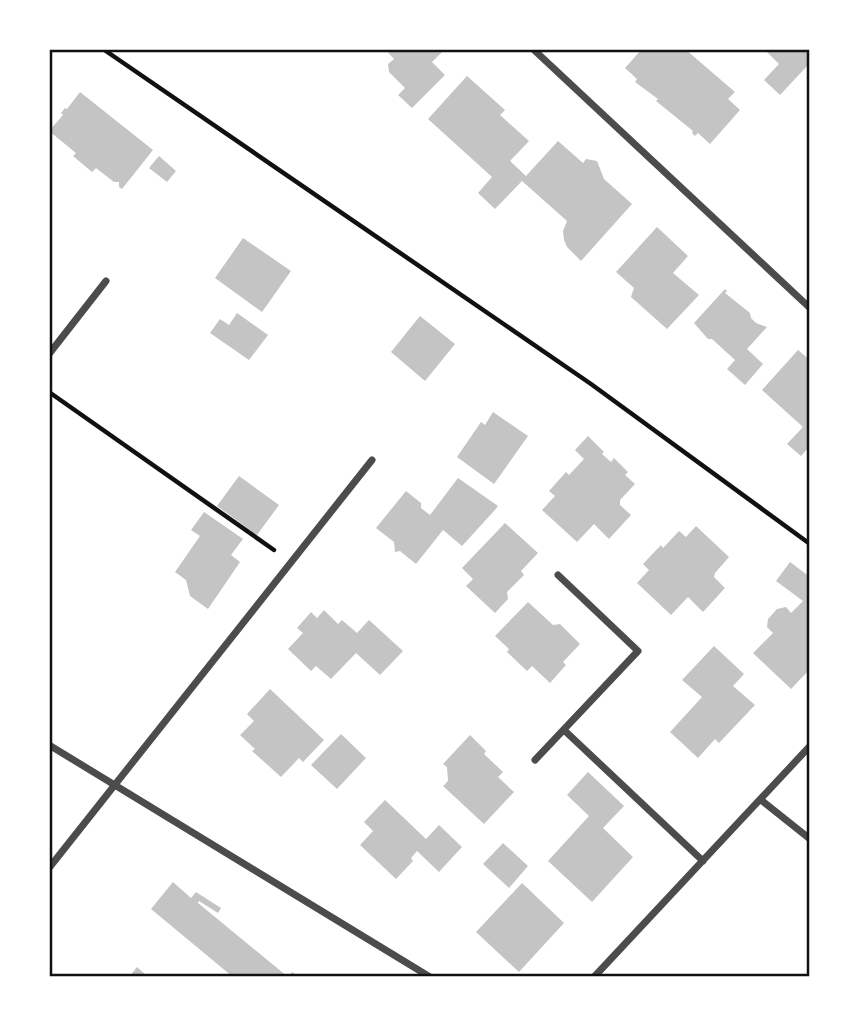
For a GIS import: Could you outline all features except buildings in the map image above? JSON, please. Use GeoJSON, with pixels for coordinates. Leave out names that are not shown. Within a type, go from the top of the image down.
{"type":"FeatureCollection","features":[{"type":"Feature","properties":{"kind":"street"},"geometry":{"type":"LineString","coordinates":[[533,49],[810,308]]}},
{"type":"Feature","properties":{"kind":"street"},"geometry":{"type":"LineString","coordinates":[[49,354],[106,281]]}},
{"type":"Feature","properties":{"kind":"street"},"geometry":{"type":"LineString","coordinates":[[49,868],[372,460]]}},
{"type":"Feature","properties":{"kind":"street"},"geometry":{"type":"LineString","coordinates":[[535,760],[638,651],[558,575]]}},
{"type":"Feature","properties":{"kind":"street"},"geometry":{"type":"LineString","coordinates":[[565,730],[703,861]]}},
{"type":"Feature","properties":{"kind":"street"},"geometry":{"type":"LineString","coordinates":[[49,745],[430,977]]}},
{"type":"Feature","properties":{"kind":"street"},"geometry":{"type":"LineString","coordinates":[[594,977],[810,746]]}},
{"type":"Feature","properties":{"kind":"street"},"geometry":{"type":"LineString","coordinates":[[761,800],[810,839]]}},
{"type":"Feature","properties":{"kind":"path"},"geometry":{"type":"LineString","coordinates":[[103,49],[591,384],[810,544]]}},
{"type":"Feature","properties":{"kind":"path"},"geometry":{"type":"LineString","coordinates":[[49,392],[291,562]]}}]}
